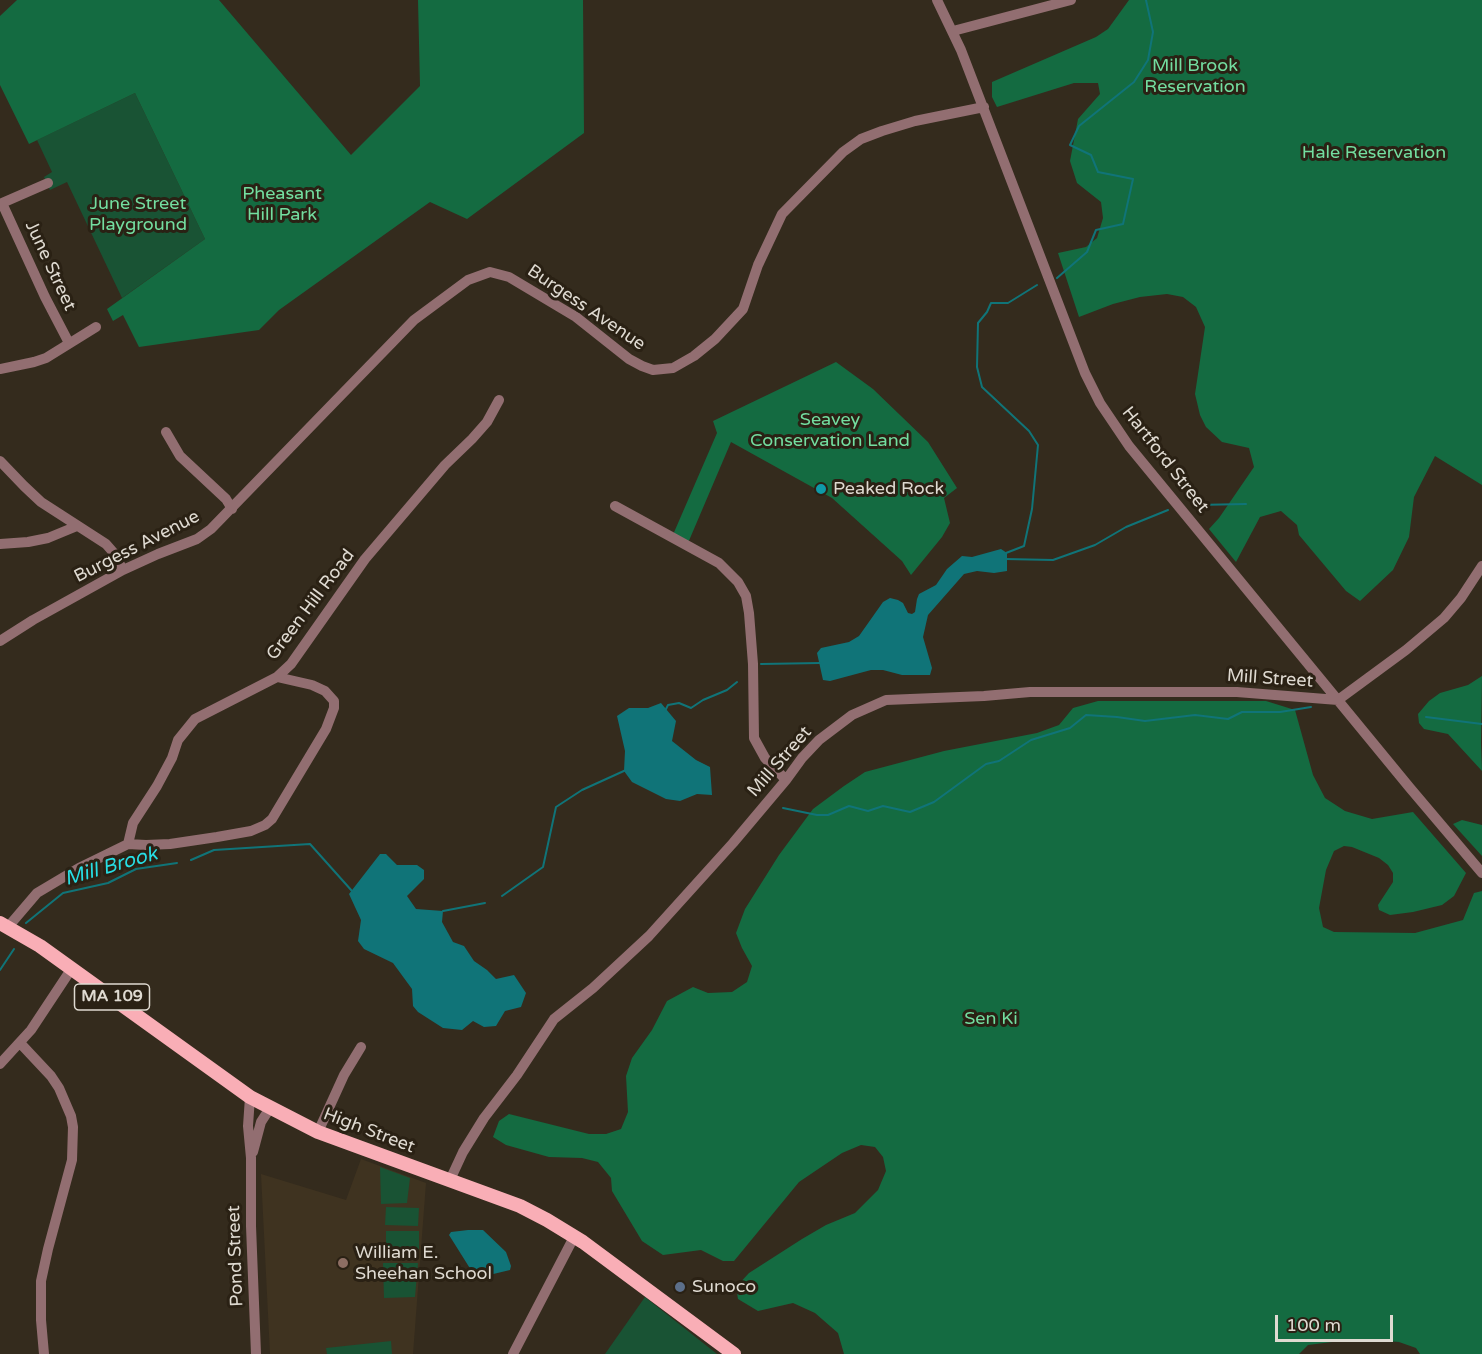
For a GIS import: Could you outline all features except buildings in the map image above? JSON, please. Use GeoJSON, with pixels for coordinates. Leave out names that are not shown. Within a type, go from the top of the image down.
{"type":"FeatureCollection","features":[{"type":"Feature","properties":{"kind":"main road","name":"High Street"},"geometry":{"type":"LineString","coordinates":[[4,925],[72,968],[250,1097],[318,1132],[520,1206],[574,1237],[734,1354]]}},
{"type":"Feature","properties":{"kind":"street","name":"Hartford Street"},"geometry":{"type":"LineString","coordinates":[[937,0],[953,31],[984,107],[1085,374],[1100,403],[1129,446],[1482,873]]}},
{"type":"Feature","properties":{"kind":"street"},"geometry":{"type":"LineString","coordinates":[[953,31],[1071,0]]}},
{"type":"Feature","properties":{"kind":"street","name":"Burgess Avenue"},"geometry":{"type":"LineString","coordinates":[[0,641],[123,570],[197,539],[211,530],[414,320],[468,280],[490,272],[509,277],[576,317],[629,359],[653,370],[673,368],[694,356],[715,339],[743,309],[758,265],[782,214],[843,152],[861,139],[882,131],[915,121],[984,107]]}},
{"type":"Feature","properties":{"kind":"street"},"geometry":{"type":"LineString","coordinates":[[1,204],[48,183]]}},
{"type":"Feature","properties":{"kind":"street","name":"June Street"},"geometry":{"type":"LineString","coordinates":[[1,204],[69,343]]}},
{"type":"Feature","properties":{"kind":"street"},"geometry":{"type":"LineString","coordinates":[[0,369],[41,360],[96,327]]}},
{"type":"Feature","properties":{"kind":"street","name":"Green Hill Road"},"geometry":{"type":"LineString","coordinates":[[129,843],[133,823],[157,786],[178,740],[195,719],[277,677],[291,664],[393,524],[487,422],[499,400]]}},
{"type":"Feature","properties":{"kind":"street"},"geometry":{"type":"LineString","coordinates":[[166,432],[180,456],[226,499],[232,509]]}},
{"type":"Feature","properties":{"kind":"street"},"geometry":{"type":"LineString","coordinates":[[0,461],[41,502],[106,544],[121,563],[123,570]]}},
{"type":"Feature","properties":{"kind":"street"},"geometry":{"type":"LineString","coordinates":[[615,506],[719,563],[738,582],[746,596],[749,614],[753,664],[754,738],[765,758],[786,780]]}},
{"type":"Feature","properties":{"kind":"street"},"geometry":{"type":"LineString","coordinates":[[0,544],[48,538],[76,526]]}},
{"type":"Feature","properties":{"kind":"street"},"geometry":{"type":"LineString","coordinates":[[1338,700],[1406,650],[1444,618],[1482,566]]}},
{"type":"Feature","properties":{"kind":"street"},"geometry":{"type":"LineString","coordinates":[[4,925],[37,892],[129,843],[170,844],[217,837],[251,831],[273,819],[326,729],[334,708],[334,702],[325,691],[312,685],[277,677]]}},
{"type":"Feature","properties":{"kind":"street","name":"Mill Street"},"geometry":{"type":"LineString","coordinates":[[450,1180],[463,1152],[484,1118],[517,1075],[554,1019],[608,976],[649,936],[733,843],[802,758],[819,740],[852,715],[886,700],[1030,692],[1237,692],[1338,700]]}},
{"type":"Feature","properties":{"kind":"street"},"geometry":{"type":"LineString","coordinates":[[0,1064],[21,1044],[72,968]]}},
{"type":"Feature","properties":{"kind":"street"},"geometry":{"type":"LineString","coordinates":[[21,1044],[59,1088],[71,1116],[73,1127],[72,1160],[41,1281],[44,1354]]}},
{"type":"Feature","properties":{"kind":"street"},"geometry":{"type":"LineString","coordinates":[[318,1132],[344,1075],[361,1047]]}},
{"type":"Feature","properties":{"kind":"street","name":"Pond Street"},"geometry":{"type":"LineString","coordinates":[[250,1097],[248,1126],[251,1158],[256,1354]]}},
{"type":"Feature","properties":{"kind":"street","name":"Pond Street"},"geometry":{"type":"LineString","coordinates":[[251,1158],[261,1122],[270,1108]]}},
{"type":"Feature","properties":{"kind":"street"},"geometry":{"type":"LineString","coordinates":[[513,1354],[574,1237]]}},
{"type":"Feature","properties":{"kind":"shaded area","name":"William E. Sheehan School"},"geometry":{"type":"Polygon","coordinates":[[[361,1159],[426,1183],[413,1354],[270,1354],[261,1174],[346,1200],[361,1159]]]}},
{"type":"Feature","properties":{"kind":"green space","name":"Pheasant Hill Park"},"geometry":{"type":"Polygon","coordinates":[[[17,0],[219,0],[351,155],[420,86],[418,0],[583,0],[584,133],[467,219],[430,202],[279,310],[259,330],[139,347],[123,315],[113,321],[107,309],[205,239],[135,93],[29,144],[0,85],[0,16],[17,0]]]}},
{"type":"Feature","properties":{"kind":"green space"},"geometry":{"type":"Polygon","coordinates":[[[1129,0],[1482,0],[1482,485],[1435,456],[1414,497],[1409,537],[1393,570],[1360,601],[1346,591],[1299,535],[1297,525],[1281,511],[1260,517],[1236,562],[1209,529],[1254,467],[1249,448],[1222,442],[1206,427],[1200,415],[1195,394],[1205,327],[1196,307],[1183,297],[1167,294],[1140,297],[1113,304],[1079,317],[1058,253],[1086,247],[1097,238],[1103,218],[1101,202],[1077,183],[1070,161],[1078,119],[1100,94],[1098,83],[1074,83],[997,107],[992,97],[992,82],[1096,37],[1108,29],[1129,0]]]}},
{"type":"Feature","properties":{"kind":"green space","name":"June Street Playground"},"geometry":{"type":"Polygon","coordinates":[[[135,93],[205,239],[122,298],[67,182],[50,190],[44,177],[52,172],[37,140],[135,93]]]}},
{"type":"Feature","properties":{"kind":"green space","name":"Seavey Conservation Land"},"geometry":{"type":"Polygon","coordinates":[[[836,362],[873,389],[928,442],[957,488],[944,498],[950,523],[942,537],[911,575],[902,561],[832,498],[731,442],[688,543],[672,537],[717,433],[713,421],[836,362]]]}},
{"type":"Feature","properties":{"kind":"green space"},"geometry":{"type":"Polygon","coordinates":[[[1482,676],[1482,771],[1448,734],[1424,729],[1419,723],[1418,714],[1429,701],[1440,693],[1468,685],[1482,676]]]}},
{"type":"Feature","properties":{"kind":"green space","name":"Sen Ki"},"geometry":{"type":"Polygon","coordinates":[[[1098,701],[1266,701],[1295,710],[1313,775],[1325,798],[1345,811],[1372,819],[1413,812],[1466,873],[1454,896],[1442,905],[1390,915],[1379,910],[1378,905],[1393,882],[1393,873],[1388,865],[1379,858],[1344,846],[1334,851],[1326,870],[1319,908],[1323,927],[1334,932],[1415,933],[1463,920],[1474,893],[1482,891],[1482,1354],[1420,1354],[1416,1348],[1399,1342],[1375,1340],[1308,1345],[1299,1354],[844,1354],[838,1333],[815,1313],[793,1303],[758,1311],[738,1299],[736,1287],[749,1273],[802,1239],[826,1225],[855,1213],[878,1190],[886,1171],[883,1157],[875,1147],[861,1145],[842,1153],[799,1182],[734,1261],[723,1261],[701,1250],[663,1255],[642,1241],[612,1191],[611,1178],[598,1162],[582,1158],[549,1157],[506,1145],[493,1137],[499,1121],[509,1114],[589,1134],[606,1134],[621,1129],[628,1112],[626,1076],[632,1058],[652,1030],[667,1001],[693,987],[708,993],[732,992],[747,982],[752,966],[736,933],[745,909],[779,855],[813,809],[844,786],[865,772],[944,751],[1037,733],[1059,725],[1073,708],[1098,701]]]}},
{"type":"Feature","properties":{"kind":"green space"},"geometry":{"type":"Polygon","coordinates":[[[1462,820],[1482,825],[1482,856],[1453,824],[1462,820]]]}},
{"type":"Feature","properties":{"kind":"green space"},"geometry":{"type":"Polygon","coordinates":[[[380,1167],[410,1178],[407,1203],[381,1204],[380,1167]]]}},
{"type":"Feature","properties":{"kind":"green space"},"geometry":{"type":"Polygon","coordinates":[[[386,1207],[419,1208],[418,1226],[385,1225],[386,1207]]]}},
{"type":"Feature","properties":{"kind":"green space"},"geometry":{"type":"Polygon","coordinates":[[[386,1231],[419,1231],[419,1249],[386,1249],[386,1231]]]}},
{"type":"Feature","properties":{"kind":"green space"},"geometry":{"type":"Polygon","coordinates":[[[383,1263],[418,1263],[415,1297],[384,1298],[383,1263]]]}},
{"type":"Feature","properties":{"kind":"green space"},"geometry":{"type":"Polygon","coordinates":[[[645,1297],[717,1354],[605,1354],[645,1297]]]}},
{"type":"Feature","properties":{"kind":"green space"},"geometry":{"type":"Polygon","coordinates":[[[391,1341],[392,1354],[327,1354],[326,1348],[391,1341]]]}},
{"type":"Feature","properties":{"kind":"water"},"geometry":{"type":"Polygon","coordinates":[[[1001,549],[1007,553],[1007,571],[994,573],[977,571],[964,574],[928,615],[923,637],[932,668],[930,675],[902,675],[883,670],[871,670],[830,681],[823,680],[817,653],[821,648],[849,642],[859,636],[883,602],[890,598],[898,600],[903,603],[908,613],[912,614],[915,612],[919,594],[936,585],[947,569],[962,556],[972,557],[1001,549]]]}},
{"type":"Feature","properties":{"kind":"water"},"geometry":{"type":"Polygon","coordinates":[[[661,703],[676,721],[672,741],[696,760],[710,767],[712,795],[697,794],[680,801],[666,799],[632,782],[624,771],[625,751],[617,716],[629,708],[648,708],[661,703]]]}},
{"type":"Feature","properties":{"kind":"water"},"geometry":{"type":"Polygon","coordinates":[[[380,854],[386,854],[397,865],[417,865],[424,870],[424,879],[407,896],[416,909],[443,911],[442,922],[453,942],[464,946],[474,961],[496,979],[514,975],[526,993],[521,1007],[505,1011],[496,1026],[484,1027],[473,1021],[462,1030],[443,1028],[418,1012],[413,1006],[412,989],[393,963],[364,949],[358,941],[361,920],[349,894],[380,854]]]}},
{"type":"Feature","properties":{"kind":"water"},"geometry":{"type":"Polygon","coordinates":[[[483,1230],[506,1252],[511,1266],[510,1270],[485,1276],[471,1270],[449,1235],[451,1232],[483,1230]]]}},
{"type":"Feature","properties":{"kind":"waterway","name":"Mill Brook"},"geometry":{"type":"LineString","coordinates":[[1057,278],[1087,252],[1096,230],[1123,224],[1133,179],[1098,172],[1091,155],[1070,145],[1079,126],[1134,82],[1148,60],[1153,32],[1146,0]]}},
{"type":"Feature","properties":{"kind":"waterway","name":"Mill Brook"},"geometry":{"type":"LineString","coordinates":[[1006,553],[1024,546],[1032,509],[1038,445],[1029,431],[982,387],[977,367],[978,323],[991,303],[1008,303],[1037,285]]}},
{"type":"Feature","properties":{"kind":"waterway"},"geometry":{"type":"LineString","coordinates":[[1196,505],[1246,504]]}},
{"type":"Feature","properties":{"kind":"waterway"},"geometry":{"type":"LineString","coordinates":[[1005,559],[1053,560],[1095,545],[1126,527],[1168,510]]}},
{"type":"Feature","properties":{"kind":"waterway","name":"Mill Brook"},"geometry":{"type":"LineString","coordinates":[[761,664],[820,663]]}},
{"type":"Feature","properties":{"kind":"waterway","name":"Mill Brook"},"geometry":{"type":"LineString","coordinates":[[665,711],[668,705],[679,703],[691,708],[727,690],[737,682]]}},
{"type":"Feature","properties":{"kind":"waterway"},"geometry":{"type":"LineString","coordinates":[[783,808],[817,815],[828,815],[849,806],[868,811],[883,806],[910,812],[934,802],[986,764],[999,761],[1031,740],[1070,728],[1086,715],[1145,721],[1195,715],[1228,719],[1242,712],[1280,712],[1311,707]]}},
{"type":"Feature","properties":{"kind":"waterway"},"geometry":{"type":"LineString","coordinates":[[1426,717],[1482,724]]}},
{"type":"Feature","properties":{"kind":"waterway","name":"Mill Brook"},"geometry":{"type":"LineString","coordinates":[[502,896],[543,867],[556,807],[582,790],[626,770]]}},
{"type":"Feature","properties":{"kind":"waterway","name":"Mill Brook"},"geometry":{"type":"LineString","coordinates":[[191,860],[214,850],[310,844],[352,891]]}},
{"type":"Feature","properties":{"kind":"waterway","name":"Mill Brook"},"geometry":{"type":"LineString","coordinates":[[26,923],[63,893],[108,883],[136,869],[177,863]]}},
{"type":"Feature","properties":{"kind":"waterway","name":"Mill Brook"},"geometry":{"type":"LineString","coordinates":[[443,911],[485,903]]}},
{"type":"Feature","properties":{"kind":"waterway","name":"Mill Brook"},"geometry":{"type":"LineString","coordinates":[[0,970],[14,949]]}},
{"type":"Feature","properties":{"kind":"place","name":"Peaked Rock"},"geometry":{"type":"Point","coordinates":[821,489]}},
{"type":"Feature","properties":{"kind":"place","name":"William E. Sheehan School"},"geometry":{"type":"Point","coordinates":[343,1263]}},
{"type":"Feature","properties":{"kind":"place","name":"Sunoco"},"geometry":{"type":"Point","coordinates":[680,1287]}},
{"type":"Feature","properties":{"kind":"park label","name":"Mill Brook Reservation"},"geometry":{"type":"Point","coordinates":[1195,76]}},
{"type":"Feature","properties":{"kind":"park label","name":"Hale Reservation"},"geometry":{"type":"Point","coordinates":[1374,153]}}]}
